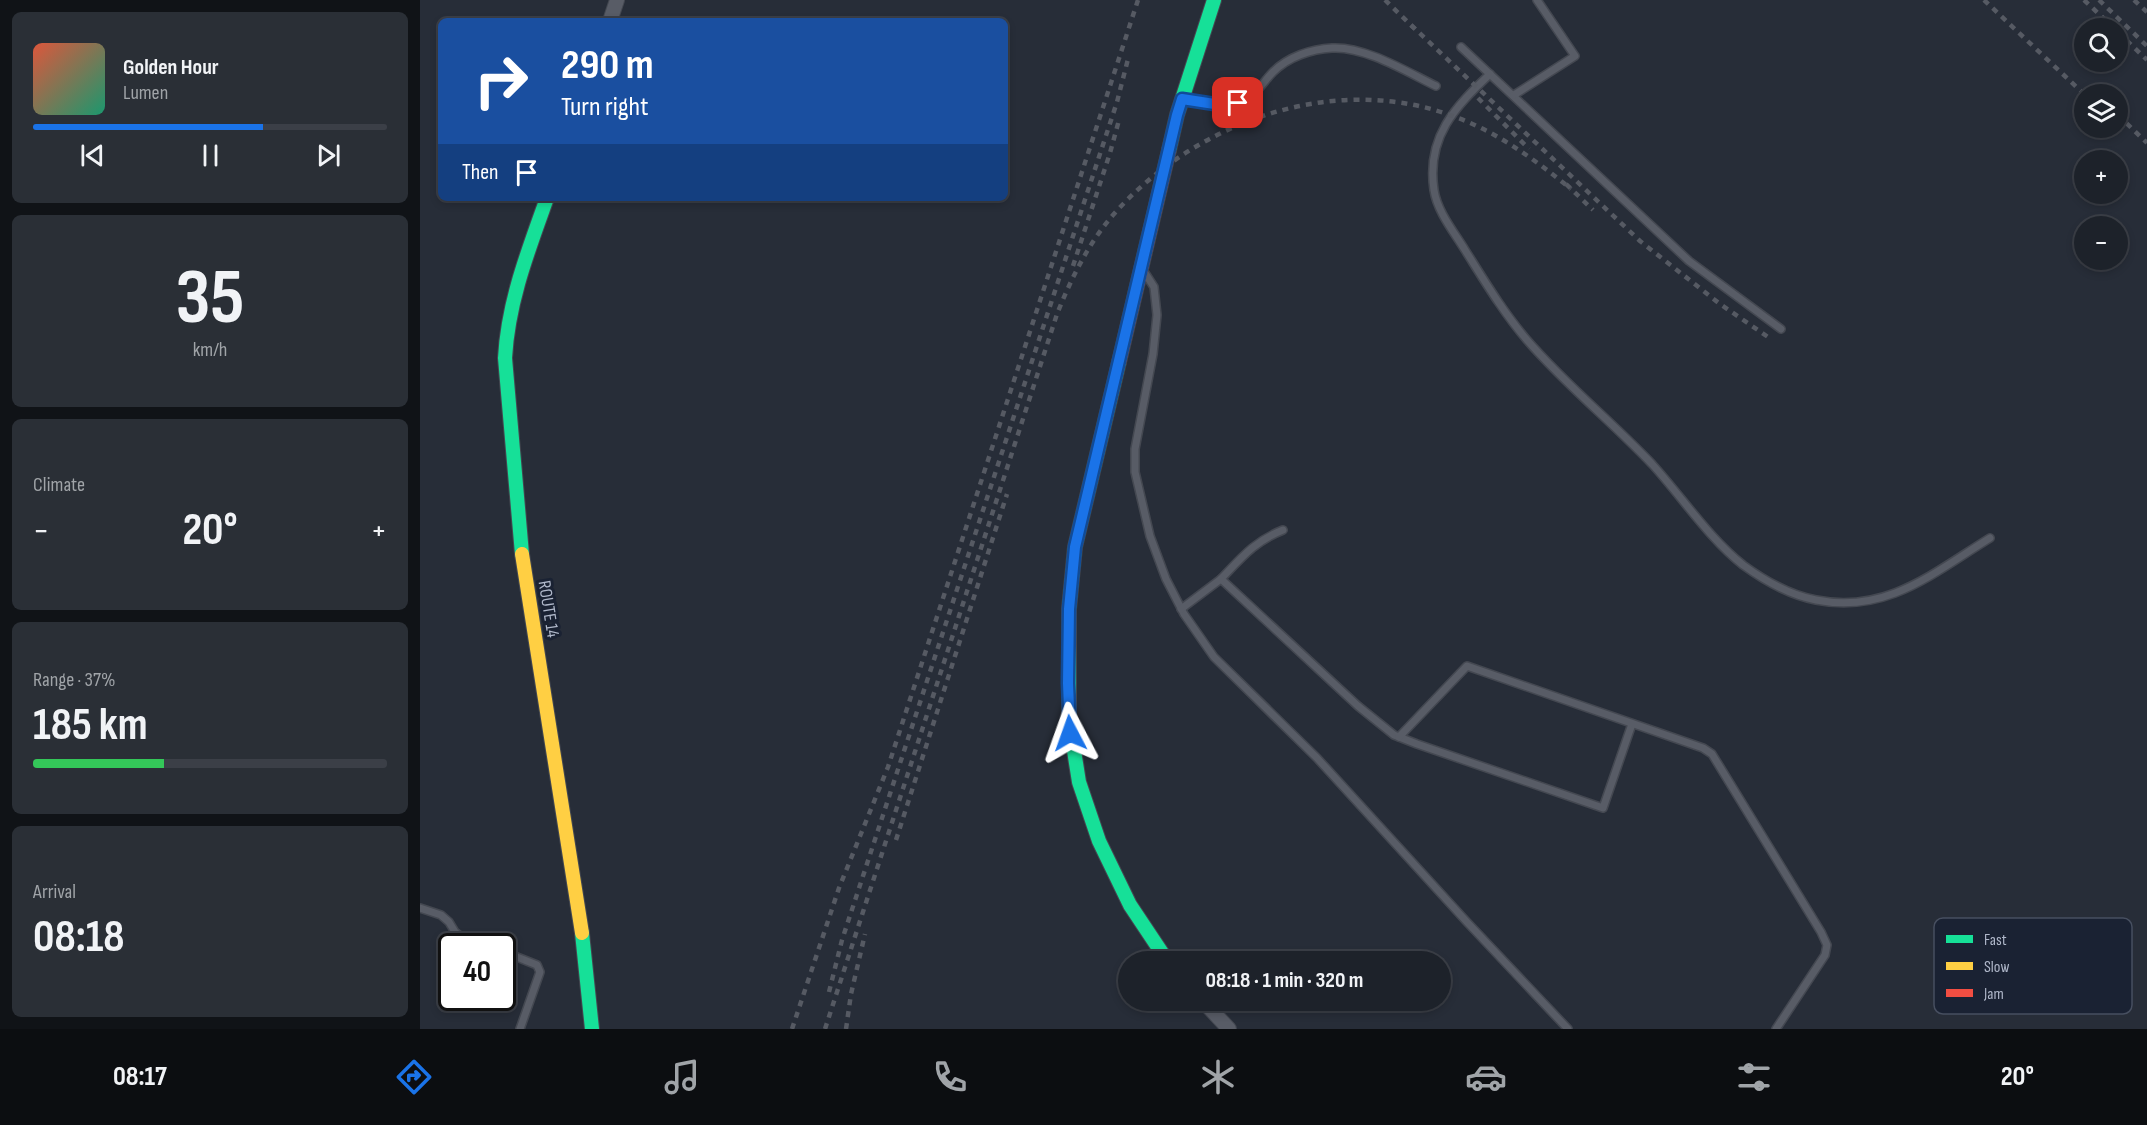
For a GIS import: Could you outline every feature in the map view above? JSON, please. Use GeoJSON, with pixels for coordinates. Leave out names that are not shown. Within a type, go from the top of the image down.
{"type":"FeatureCollection","features":[{"type":"Feature","properties":{"kind":"street"},"geometry":{"type":"LineString","coordinates":[[611,18],[617,0]]}},
{"type":"Feature","properties":{"kind":"street"},"geometry":{"type":"LineString","coordinates":[[1161,951],[1130,905],[1099,841],[1079,782],[1069,719],[1069,609],[1072,566],[1141,267],[1182,99],[1214,0]]}},
{"type":"Feature","properties":{"kind":"street","name":"ROUTE 14"},"geometry":{"type":"LineString","coordinates":[[546,201],[513,299],[506,333],[505,358],[522,552],[585,950],[592,1029]]}},
{"type":"Feature","properties":{"kind":"street"},"geometry":{"type":"LineString","coordinates":[[1212,1011],[1228,1029]]}},
{"type":"Feature","properties":{"kind":"lane"},"geometry":{"type":"LineString","coordinates":[[1514,95],[1575,56],[1538,0]]}},
{"type":"Feature","properties":{"kind":"lane"},"geometry":{"type":"LineString","coordinates":[[1182,99],[1221,105],[1238,103],[1252,97],[1282,64],[1311,51],[1333,47],[1350,49],[1375,57],[1436,86]]}},
{"type":"Feature","properties":{"kind":"lane"},"geometry":{"type":"LineString","coordinates":[[1461,47],[1689,261],[1781,329]]}},
{"type":"Feature","properties":{"kind":"lane"},"geometry":{"type":"LineString","coordinates":[[1490,74],[1454,111],[1441,132],[1433,170],[1436,200],[1488,286],[1527,340],[1652,464],[1727,550],[1766,580],[1788,592],[1831,602],[1866,602],[1901,591],[1990,538]]}},
{"type":"Feature","properties":{"kind":"lane"},"geometry":{"type":"LineString","coordinates":[[1141,267],[1154,287],[1157,315],[1153,354],[1135,449],[1136,472],[1150,536],[1166,579],[1181,609],[1214,657],[1317,758],[1568,1029]]}},
{"type":"Feature","properties":{"kind":"lane"},"geometry":{"type":"LineString","coordinates":[[1181,609],[1221,579],[1250,548],[1265,537],[1283,530]]}},
{"type":"Feature","properties":{"kind":"lane"},"geometry":{"type":"LineString","coordinates":[[1221,579],[1358,706],[1399,737],[1603,808],[1632,724]]}},
{"type":"Feature","properties":{"kind":"lane"},"geometry":{"type":"LineString","coordinates":[[1399,737],[1467,666],[1703,748],[1712,754],[1825,939],[1827,950],[1822,960],[1776,1029]]}},
{"type":"Feature","properties":{"kind":"lane"},"geometry":{"type":"LineString","coordinates":[[420,908],[441,915],[456,933]]}},
{"type":"Feature","properties":{"kind":"lane"},"geometry":{"type":"LineString","coordinates":[[516,955],[537,965],[540,972],[520,1029]]}},
{"type":"Feature","properties":{"kind":"railway"},"geometry":{"type":"LineString","coordinates":[[792,1029],[839,888],[888,767],[1138,0]]}},
{"type":"Feature","properties":{"kind":"railway"},"geometry":{"type":"LineString","coordinates":[[1385,0],[1415,29]]}},
{"type":"Feature","properties":{"kind":"railway"},"geometry":{"type":"LineString","coordinates":[[1984,0],[2074,85]]}},
{"type":"Feature","properties":{"kind":"railway"},"geometry":{"type":"LineString","coordinates":[[2084,0],[2103,18]]}},
{"type":"Feature","properties":{"kind":"railway"},"geometry":{"type":"LineString","coordinates":[[2099,0],[2147,46]]}},
{"type":"Feature","properties":{"kind":"railway"},"geometry":{"type":"LineString","coordinates":[[2134,0],[2147,12]]}},
{"type":"Feature","properties":{"kind":"railway"},"geometry":{"type":"LineString","coordinates":[[1411,25],[1640,241],[1720,304],[1768,337]]}},
{"type":"Feature","properties":{"kind":"railway"},"geometry":{"type":"LineString","coordinates":[[2128,42],[2147,60]]}},
{"type":"Feature","properties":{"kind":"railway"},"geometry":{"type":"LineString","coordinates":[[829,992],[842,940],[1117,102],[1128,59]]}},
{"type":"Feature","properties":{"kind":"railway"},"geometry":{"type":"LineString","coordinates":[[1478,98],[1529,149]]}},
{"type":"Feature","properties":{"kind":"railway"},"geometry":{"type":"LineString","coordinates":[[825,1029],[1057,314],[1081,262],[1113,215],[1145,183],[1182,155],[1223,132],[1266,115],[1311,104],[1356,100],[1402,103],[1464,120],[1512,146],[1571,189]]}},
{"type":"Feature","properties":{"kind":"railway"},"geometry":{"type":"LineString","coordinates":[[1073,266],[1119,120]]}},
{"type":"Feature","properties":{"kind":"railway"},"geometry":{"type":"LineString","coordinates":[[2128,125],[2147,143]]}},
{"type":"Feature","properties":{"kind":"railway"},"geometry":{"type":"LineString","coordinates":[[1566,184],[1593,210]]}},
{"type":"Feature","properties":{"kind":"railway"},"geometry":{"type":"LineString","coordinates":[[896,840],[1007,494]]}},
{"type":"Feature","properties":{"kind":"railway"},"geometry":{"type":"LineString","coordinates":[[846,1029],[851,994],[865,934]]}},
{"type":"Feature","properties":{"kind":"traffic: fast"},"geometry":{"type":"LineString","coordinates":[[1169,150],[1177,115],[1214,0]]}},
{"type":"Feature","properties":{"kind":"traffic: fast"},"geometry":{"type":"LineString","coordinates":[[522,554],[505,358],[515,297],[546,201]]}},
{"type":"Feature","properties":{"kind":"traffic: fast"},"geometry":{"type":"LineString","coordinates":[[1119,362],[1075,547],[1069,609],[1069,719],[1079,782],[1099,841],[1130,905],[1161,951]]}},
{"type":"Feature","properties":{"kind":"traffic: fast"},"geometry":{"type":"LineString","coordinates":[[582,933],[592,1029]]}},
{"type":"Feature","properties":{"kind":"traffic: slow"},"geometry":{"type":"LineString","coordinates":[[522,554],[582,933]]}},
{"type":"Feature","properties":{"kind":"traffic: jam"},"geometry":{"type":"LineString","coordinates":[[1119,362],[1169,150]]}},
{"type":"Feature","properties":{"kind":"route"},"geometry":{"type":"LineString","coordinates":[[1070,733],[1069,609],[1075,547],[1177,115],[1182,99],[1221,105],[1238,103]]}}]}
